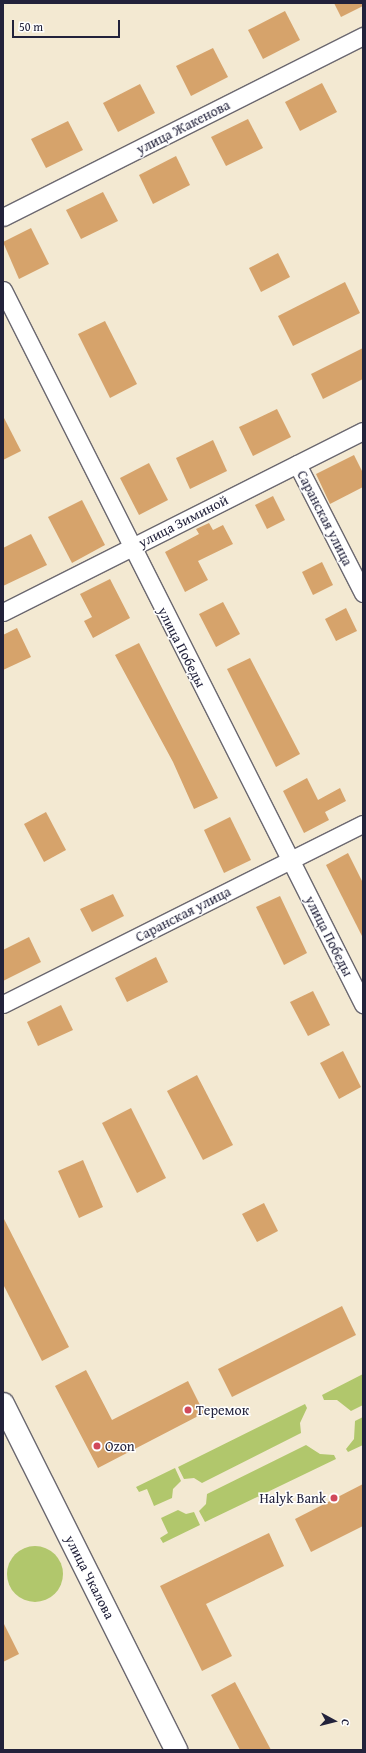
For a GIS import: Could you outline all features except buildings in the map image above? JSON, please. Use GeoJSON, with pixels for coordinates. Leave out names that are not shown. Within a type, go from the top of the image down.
{"type":"FeatureCollection","features":[{"type":"Feature","properties":{"kind":"main road","name":"улица Чкалова"},"geometry":{"type":"LineString","coordinates":[[3,1404],[176,1750]]}},
{"type":"Feature","properties":{"kind":"street","name":"улица Жакенова"},"geometry":{"type":"LineString","coordinates":[[3,217],[363,36]]}},
{"type":"Feature","properties":{"kind":"street","name":"улица Победы"},"geometry":{"type":"LineString","coordinates":[[3,290],[363,1004]]}},
{"type":"Feature","properties":{"kind":"street","name":"улица Зиминой"},"geometry":{"type":"LineString","coordinates":[[3,612],[363,431]]}},
{"type":"Feature","properties":{"kind":"street","name":"Саранская улица"},"geometry":{"type":"LineString","coordinates":[[298,464],[363,593]]}},
{"type":"Feature","properties":{"kind":"street","name":"Саранская улица"},"geometry":{"type":"LineString","coordinates":[[3,1004],[363,824]]}},
{"type":"Feature","properties":{"kind":"green space"},"geometry":{"type":"Polygon","coordinates":[[[363,1374],[363,1405],[351,1411],[337,1400],[324,1400],[322,1395],[363,1374]]]}},
{"type":"Feature","properties":{"kind":"green space"},"geometry":{"type":"Polygon","coordinates":[[[305,1404],[307,1408],[300,1423],[301,1433],[202,1483],[194,1478],[184,1479],[178,1467],[305,1404]]]}},
{"type":"Feature","properties":{"kind":"green space"},"geometry":{"type":"Polygon","coordinates":[[[363,1417],[363,1445],[348,1452],[346,1449],[354,1439],[355,1421],[363,1417]]]}},
{"type":"Feature","properties":{"kind":"green space"},"geometry":{"type":"Polygon","coordinates":[[[306,1445],[320,1454],[334,1455],[336,1459],[205,1522],[199,1511],[206,1504],[207,1494],[306,1445]]]}},
{"type":"Feature","properties":{"kind":"green space"},"geometry":{"type":"Polygon","coordinates":[[[175,1468],[181,1481],[173,1489],[172,1498],[154,1506],[147,1489],[139,1492],[136,1487],[175,1468]]]}},
{"type":"Feature","properties":{"kind":"green space"},"geometry":{"type":"Polygon","coordinates":[[[178,1510],[186,1514],[194,1512],[200,1525],[163,1543],[160,1538],[168,1533],[161,1518],[178,1510]]]}},
{"type":"Feature","properties":{"kind":"green space"},"geometry":{"type":"Polygon","coordinates":[[[35,1546],[46,1548],[55,1554],[61,1563],[63,1574],[61,1585],[55,1594],[46,1600],[35,1602],[24,1600],[15,1594],[9,1585],[7,1574],[9,1563],[15,1554],[24,1548],[35,1546]]]}},
{"type":"Feature","properties":{"kind":"place","name":"Теремок"},"geometry":{"type":"Point","coordinates":[188,1410]}},
{"type":"Feature","properties":{"kind":"place","name":"Ozon"},"geometry":{"type":"Point","coordinates":[97,1446]}},
{"type":"Feature","properties":{"kind":"place","name":"Halyk Bank"},"geometry":{"type":"Point","coordinates":[334,1498]}}]}
